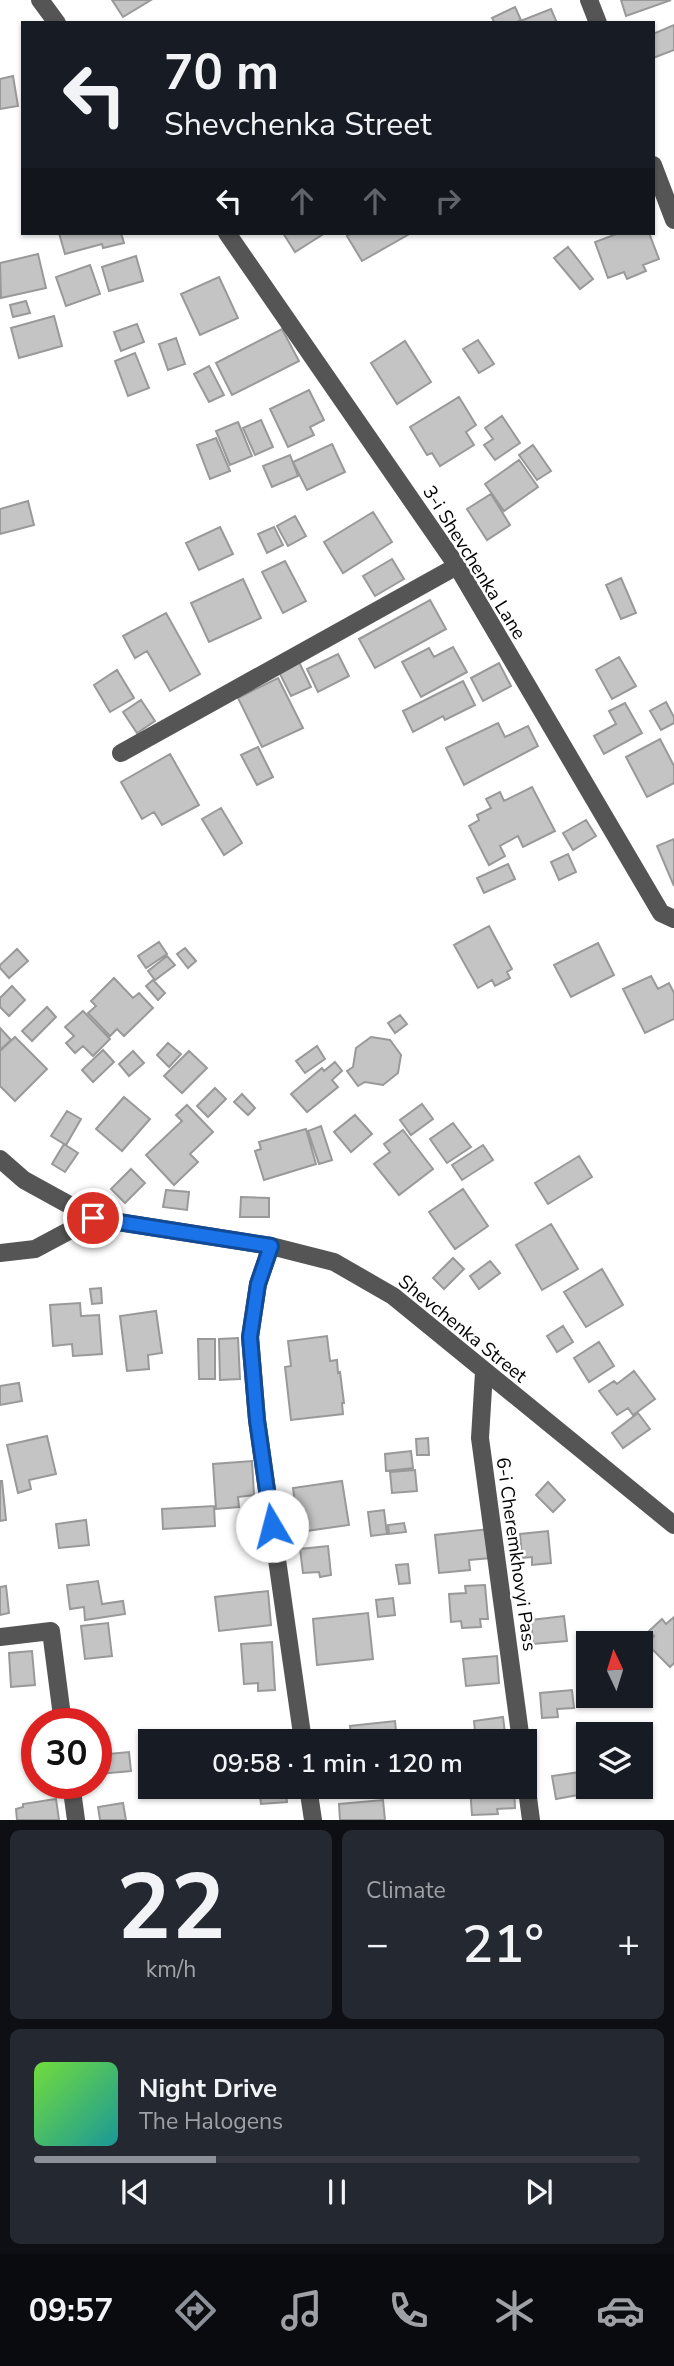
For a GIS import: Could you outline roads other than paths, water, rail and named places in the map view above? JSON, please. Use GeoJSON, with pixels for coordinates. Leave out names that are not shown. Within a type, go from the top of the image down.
{"type":"FeatureCollection","features":[{"type":"Feature","properties":{"kind":"street"},"geometry":{"type":"LineString","coordinates":[[40,0],[56,21]]}},
{"type":"Feature","properties":{"kind":"street"},"geometry":{"type":"LineString","coordinates":[[589,0],[597,21]]}},
{"type":"Feature","properties":{"kind":"street"},"geometry":{"type":"LineString","coordinates":[[655,170],[674,220]]}},
{"type":"Feature","properties":{"kind":"street","name":"3-i Shevchenka Lane"},"geometry":{"type":"LineString","coordinates":[[228,235],[457,566],[661,913],[674,919]]}},
{"type":"Feature","properties":{"kind":"street"},"geometry":{"type":"LineString","coordinates":[[121,753],[457,566]]}},
{"type":"Feature","properties":{"kind":"street","name":"Shevchenka Street"},"geometry":{"type":"LineString","coordinates":[[0,1159],[24,1180],[93,1218],[271,1246],[334,1262],[393,1296],[674,1525]]}},
{"type":"Feature","properties":{"kind":"street"},"geometry":{"type":"LineString","coordinates":[[0,1253],[35,1250],[93,1218]]}},
{"type":"Feature","properties":{"kind":"street"},"geometry":{"type":"LineString","coordinates":[[271,1246],[258,1284],[250,1337],[257,1420],[301,1729]]}},
{"type":"Feature","properties":{"kind":"street","name":"6-i Cheremkhovyi Pass"},"geometry":{"type":"LineString","coordinates":[[484,1372],[480,1438],[518,1729]]}},
{"type":"Feature","properties":{"kind":"street"},"geometry":{"type":"LineString","coordinates":[[0,1637],[51,1631],[61,1708]]}},
{"type":"Feature","properties":{"kind":"street"},"geometry":{"type":"LineString","coordinates":[[73,1799],[76,1820]]}},
{"type":"Feature","properties":{"kind":"street"},"geometry":{"type":"LineString","coordinates":[[310,1799],[313,1820]]}},
{"type":"Feature","properties":{"kind":"street"},"geometry":{"type":"LineString","coordinates":[[528,1799],[531,1820]]}}]}
